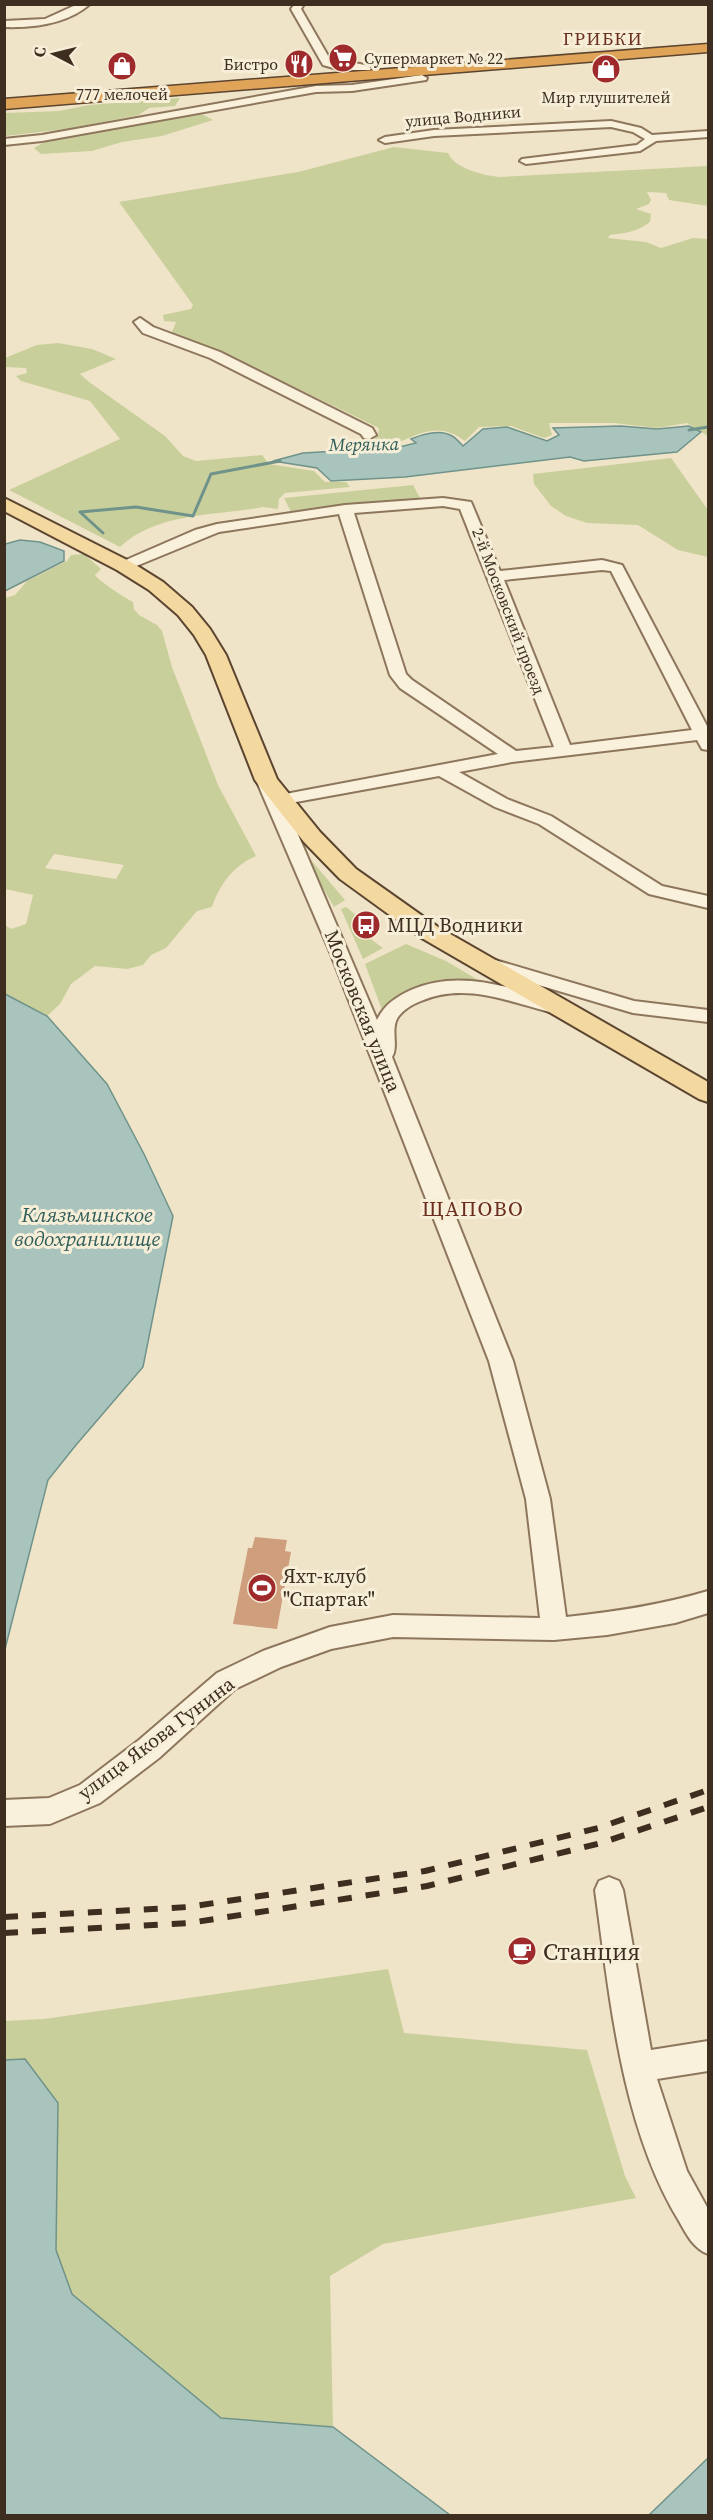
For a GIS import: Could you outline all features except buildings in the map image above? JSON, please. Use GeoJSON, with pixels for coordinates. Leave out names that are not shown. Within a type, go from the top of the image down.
{"type":"FeatureCollection","features":[{"type":"Feature","properties":{"kind":"highway"},"geometry":{"type":"LineString","coordinates":[[4,96],[708,40]]}},
{"type":"Feature","properties":{"kind":"highway"},"geometry":{"type":"LineString","coordinates":[[4,104],[708,48]]}},
{"type":"Feature","properties":{"kind":"main road","name":"Московская улица"},"geometry":{"type":"LineString","coordinates":[[4,503],[124,566],[156,586],[185,611],[203,633],[227,677],[266,780]]}},
{"type":"Feature","properties":{"kind":"main road"},"geometry":{"type":"LineString","coordinates":[[266,780],[280,800],[348,874],[398,911],[469,955],[708,1093]]}},
{"type":"Feature","properties":{"kind":"main road"},"geometry":{"type":"LineString","coordinates":[[469,955],[708,1072]]}},
{"type":"Feature","properties":{"kind":"street"},"geometry":{"type":"LineString","coordinates":[[4,24],[45,23],[59,20],[86,4]]}},
{"type":"Feature","properties":{"kind":"street"},"geometry":{"type":"LineString","coordinates":[[300,4],[296,9],[327,63],[341,67],[366,68]]}},
{"type":"Feature","properties":{"kind":"street"},"geometry":{"type":"LineString","coordinates":[[310,73],[327,63]]}},
{"type":"Feature","properties":{"kind":"street"},"geometry":{"type":"LineString","coordinates":[[4,142],[53,136],[306,90],[362,87],[422,78]]}},
{"type":"Feature","properties":{"kind":"street","name":"улица Водники"},"geometry":{"type":"LineString","coordinates":[[385,141],[434,133],[611,124],[637,130],[650,138]]}},
{"type":"Feature","properties":{"kind":"street"},"geometry":{"type":"LineString","coordinates":[[526,161],[640,148],[650,141],[650,138],[708,134]]}},
{"type":"Feature","properties":{"kind":"street"},"geometry":{"type":"LineString","coordinates":[[140,322],[148,330],[215,355],[368,431],[369,435]]}},
{"type":"Feature","properties":{"kind":"street","name":"2-й Московский проезд"},"geometry":{"type":"LineString","coordinates":[[345,509],[453,502],[468,506],[564,750]]}},
{"type":"Feature","properties":{"kind":"street"},"geometry":{"type":"LineString","coordinates":[[124,566],[200,533],[217,528],[345,509],[398,675],[406,684],[495,742],[512,757]]}},
{"type":"Feature","properties":{"kind":"street"},"geometry":{"type":"LineString","coordinates":[[280,800],[512,757],[564,750],[706,738],[617,568],[602,565],[496,576]]}},
{"type":"Feature","properties":{"kind":"street"},"geometry":{"type":"LineString","coordinates":[[440,769],[501,803],[545,820],[656,890],[708,902]]}},
{"type":"Feature","properties":{"kind":"street","name":"Московская улица"},"geometry":{"type":"LineString","coordinates":[[266,780],[340,952],[442,1208],[508,1384],[538,1499],[554,1629]]}},
{"type":"Feature","properties":{"kind":"street"},"geometry":{"type":"LineString","coordinates":[[495,966],[633,1007],[708,1016]]}},
{"type":"Feature","properties":{"kind":"street"},"geometry":{"type":"LineString","coordinates":[[386,1069],[381,1035],[386,1019],[397,1005],[414,995],[453,986],[473,986],[566,1011]]}},
{"type":"Feature","properties":{"kind":"street","name":"улица Якова Гунина"},"geometry":{"type":"LineString","coordinates":[[4,1813],[50,1811],[90,1794],[149,1749],[226,1681],[272,1659],[330,1638],[393,1626],[554,1629],[632,1621],[708,1602]]}},
{"type":"Feature","properties":{"kind":"street"},"geometry":{"type":"LineString","coordinates":[[609,1890],[627,2017],[655,2130],[675,2182],[708,2238]]}},
{"type":"Feature","properties":{"kind":"street"},"geometry":{"type":"LineString","coordinates":[[638,2067],[708,2056]]}},
{"type":"Feature","properties":{"kind":"green space"},"geometry":{"type":"Polygon","coordinates":[[[180,98],[175,106],[149,108],[139,115],[67,129],[5,136],[5,113],[59,111],[89,105],[180,98]]]}},
{"type":"Feature","properties":{"kind":"green space"},"geometry":{"type":"Polygon","coordinates":[[[202,114],[213,120],[162,136],[122,142],[92,151],[41,154],[34,148],[43,143],[79,134],[202,114]]]}},
{"type":"Feature","properties":{"kind":"green space"},"geometry":{"type":"Polygon","coordinates":[[[394,147],[448,153],[463,167],[499,177],[708,166],[708,206],[669,200],[666,193],[647,192],[651,200],[649,204],[636,209],[651,214],[650,222],[636,230],[610,235],[608,238],[646,242],[661,248],[693,238],[708,239],[708,436],[687,423],[657,428],[614,423],[549,423],[552,435],[544,438],[511,426],[479,427],[465,441],[454,434],[433,431],[381,449],[371,443],[378,436],[379,428],[233,357],[171,334],[176,322],[164,321],[163,315],[191,309],[193,305],[119,202],[298,172],[394,147]]]}},
{"type":"Feature","properties":{"kind":"green space"},"geometry":{"type":"Polygon","coordinates":[[[58,343],[92,349],[116,359],[80,374],[165,436],[183,456],[196,461],[262,455],[269,464],[314,471],[325,482],[346,482],[350,487],[285,493],[279,499],[278,509],[263,507],[169,521],[151,527],[120,547],[9,490],[120,439],[90,401],[21,381],[16,376],[27,373],[26,368],[5,367],[5,358],[37,345],[58,343]]]}},
{"type":"Feature","properties":{"kind":"green space"},"geometry":{"type":"Polygon","coordinates":[[[671,458],[708,510],[708,557],[678,550],[638,525],[587,523],[566,516],[551,506],[534,484],[533,474],[671,458]]]}},
{"type":"Feature","properties":{"kind":"green space"},"geometry":{"type":"Polygon","coordinates":[[[413,485],[420,498],[291,512],[284,498],[413,485]]]}},
{"type":"Feature","properties":{"kind":"green space"},"geometry":{"type":"Polygon","coordinates":[[[84,554],[101,569],[95,575],[97,578],[133,602],[134,609],[139,615],[157,625],[162,631],[172,667],[218,785],[256,856],[234,870],[223,883],[212,907],[197,911],[166,948],[151,955],[143,965],[127,969],[95,966],[71,984],[60,1004],[47,1016],[5,994],[5,925],[11,929],[26,924],[33,895],[5,889],[5,598],[15,595],[27,581],[67,561],[71,555],[84,554]],[[54,854],[45,868],[116,879],[124,865],[54,854]]]}},
{"type":"Feature","properties":{"kind":"green space"},"geometry":{"type":"Polygon","coordinates":[[[305,853],[345,900],[334,907],[303,854],[305,853]]]}},
{"type":"Feature","properties":{"kind":"green space"},"geometry":{"type":"Polygon","coordinates":[[[346,907],[362,920],[359,923],[370,931],[365,935],[383,948],[363,959],[341,909],[346,907]]]}},
{"type":"Feature","properties":{"kind":"green space"},"geometry":{"type":"Polygon","coordinates":[[[406,944],[446,961],[485,984],[442,982],[418,987],[406,992],[382,1010],[365,964],[406,944]]]}},
{"type":"Feature","properties":{"kind":"green space"},"geometry":{"type":"Polygon","coordinates":[[[388,1969],[404,2033],[587,2050],[625,2176],[636,2198],[383,2244],[330,2276],[333,2427],[221,2418],[72,2294],[56,2250],[58,2103],[25,2059],[5,2060],[4,2021],[44,2019],[388,1969]]]}},
{"type":"Feature","properties":{"kind":"water"},"geometry":{"type":"Polygon","coordinates":[[[621,426],[657,429],[689,426],[701,432],[677,452],[584,461],[570,457],[405,477],[331,481],[317,468],[273,461],[303,453],[383,451],[416,443],[411,439],[432,433],[448,434],[463,446],[483,429],[507,427],[547,441],[559,435],[553,428],[621,426]]]}},
{"type":"Feature","properties":{"kind":"water"},"geometry":{"type":"Polygon","coordinates":[[[20,540],[40,542],[64,551],[64,561],[5,591],[5,544],[20,540]]]}},
{"type":"Feature","properties":{"kind":"water","name":"Клязьминское водохранилище"},"geometry":{"type":"Polygon","coordinates":[[[5,994],[47,1016],[107,1084],[173,1216],[143,1367],[48,1480],[5,1649],[5,994]]]}},
{"type":"Feature","properties":{"kind":"water"},"geometry":{"type":"Polygon","coordinates":[[[25,2059],[58,2103],[56,2250],[72,2294],[221,2418],[333,2427],[450,2515],[5,2515],[4,2060],[25,2059]]]}},
{"type":"Feature","properties":{"kind":"water"},"geometry":{"type":"Polygon","coordinates":[[[708,2458],[708,2515],[649,2515],[708,2458]]]}},
{"type":"Feature","properties":{"kind":"waterway","name":"Мерянка"},"geometry":{"type":"LineString","coordinates":[[689,430],[708,427]]}},
{"type":"Feature","properties":{"kind":"waterway","name":"Мерянка"},"geometry":{"type":"LineString","coordinates":[[103,533],[80,512],[136,507],[193,516],[211,474],[280,461]]}},
{"type":"Feature","properties":{"kind":"railway"},"geometry":{"type":"LineString","coordinates":[[4,1917],[188,1907],[425,1871],[598,1828],[708,1790]]}},
{"type":"Feature","properties":{"kind":"railway"},"geometry":{"type":"LineString","coordinates":[[4,1933],[189,1923],[427,1886],[601,1843],[708,1807]]}},
{"type":"Feature","properties":{"kind":"place","name":"Супермаркет № 22"},"geometry":{"type":"Point","coordinates":[343,58]}},
{"type":"Feature","properties":{"kind":"place","name":"Бистро"},"geometry":{"type":"Point","coordinates":[299,64]}},
{"type":"Feature","properties":{"kind":"place","name":"777 мелочей"},"geometry":{"type":"Point","coordinates":[122,66]}},
{"type":"Feature","properties":{"kind":"place","name":"Мир глушителей"},"geometry":{"type":"Point","coordinates":[606,69]}},
{"type":"Feature","properties":{"kind":"place","name":"МЦД Водники"},"geometry":{"type":"Point","coordinates":[366,925]}},
{"type":"Feature","properties":{"kind":"place","name":"Яхт-клуб \"Спартак\""},"geometry":{"type":"Point","coordinates":[262,1588]}},
{"type":"Feature","properties":{"kind":"place","name":"Станция"},"geometry":{"type":"Point","coordinates":[522,1951]}},
{"type":"Feature","properties":{"kind":"district","name":"ГРИБКИ"},"geometry":{"type":"Point","coordinates":[603,38]}},
{"type":"Feature","properties":{"kind":"district","name":"ЩАПОВО"},"geometry":{"type":"Point","coordinates":[473,1208]}}]}
